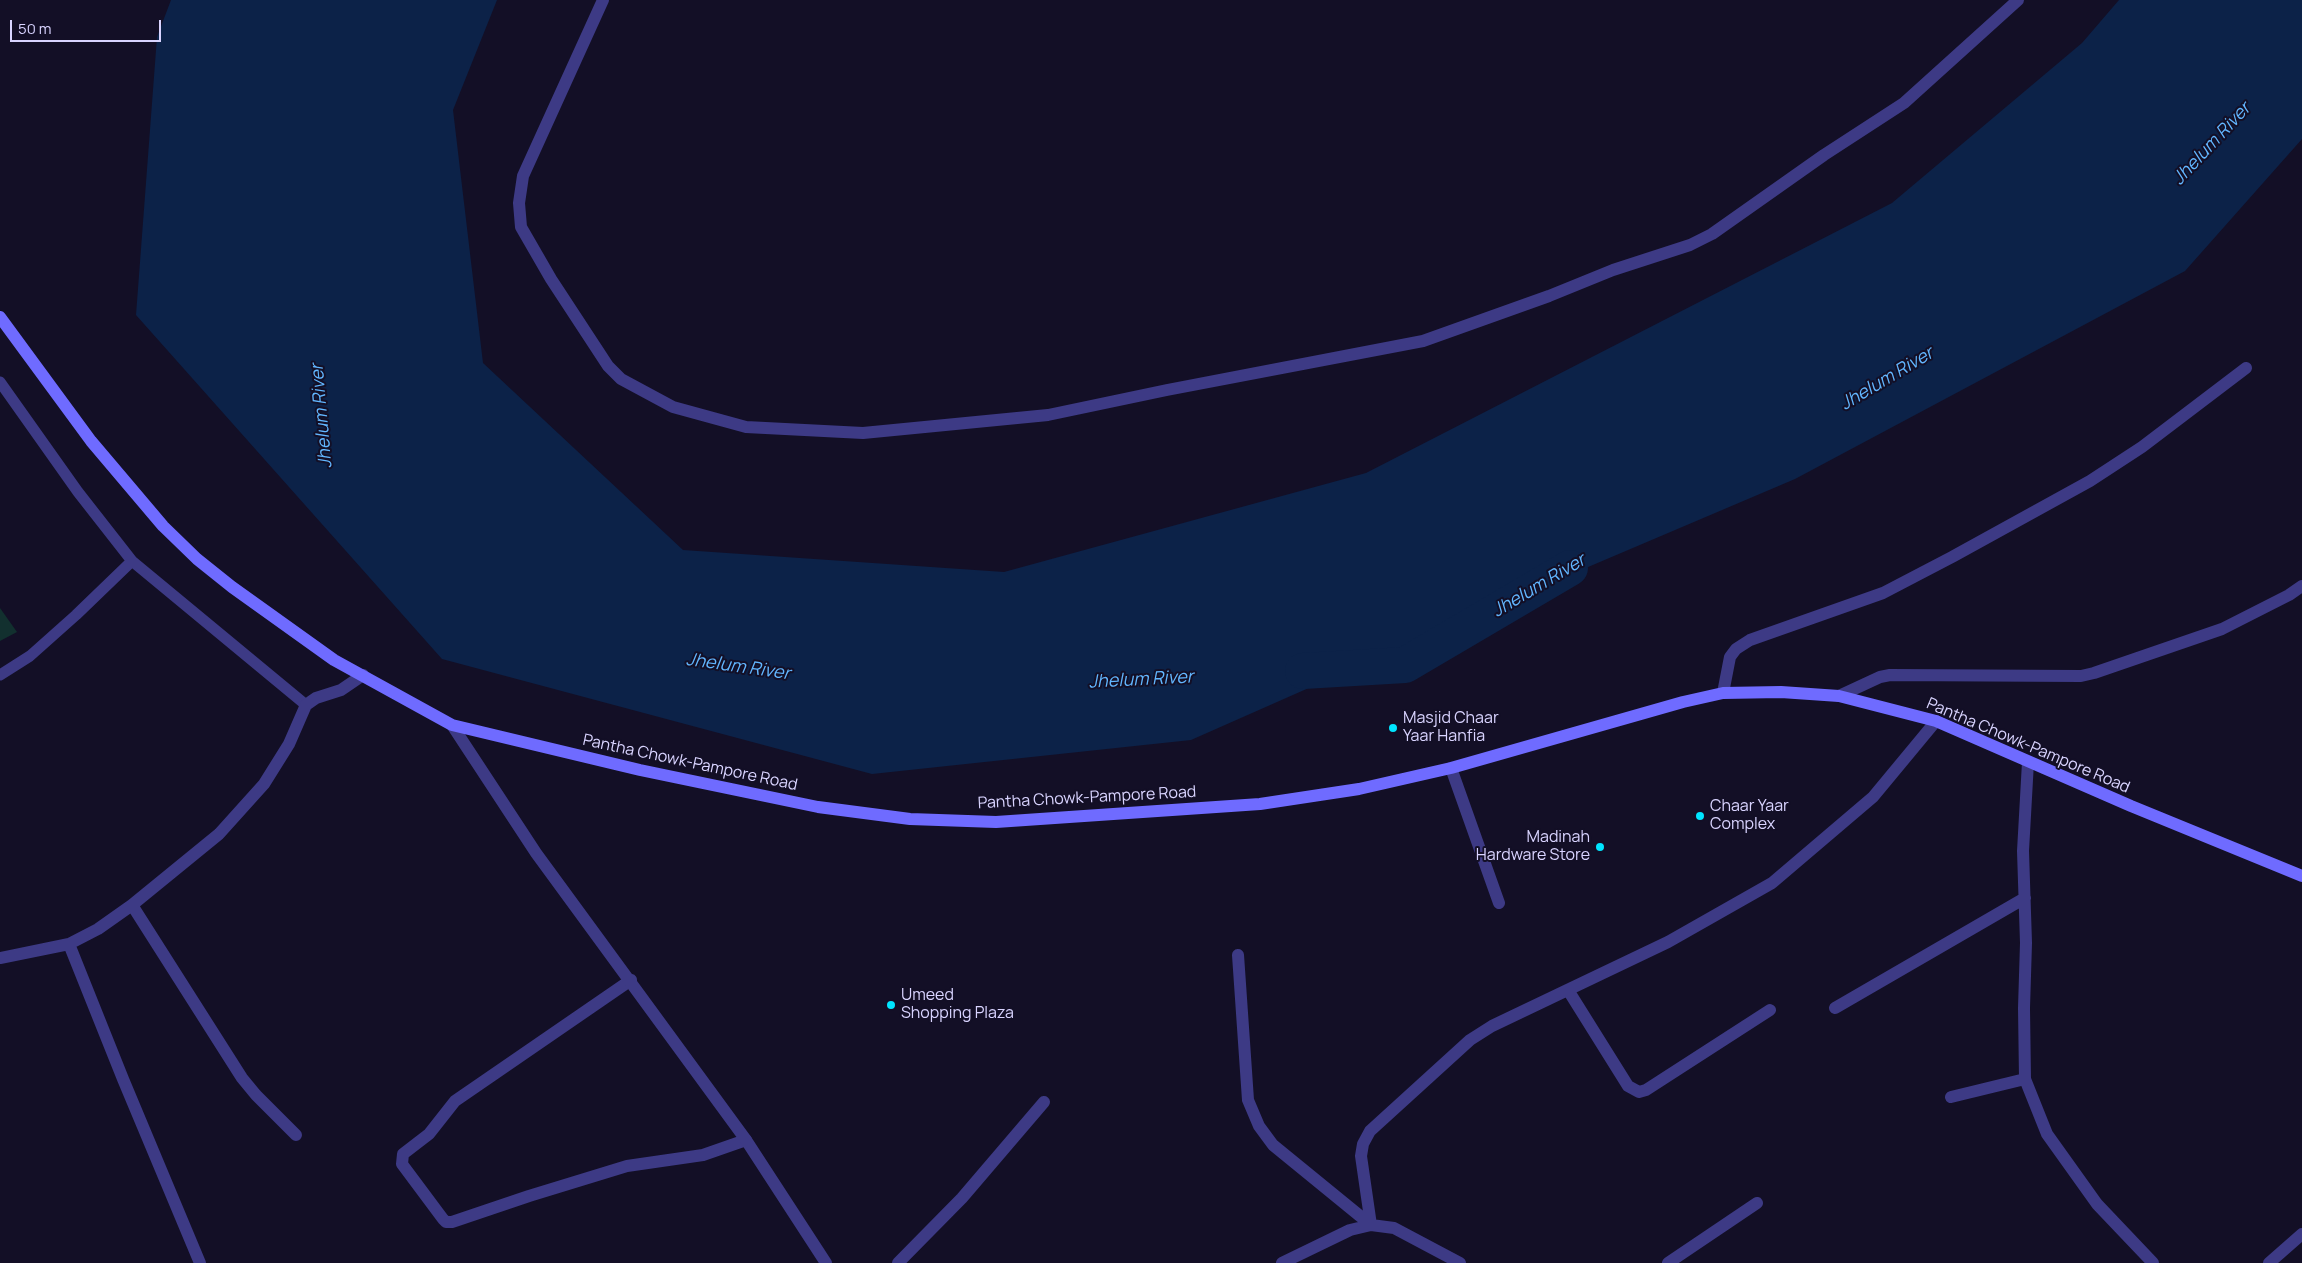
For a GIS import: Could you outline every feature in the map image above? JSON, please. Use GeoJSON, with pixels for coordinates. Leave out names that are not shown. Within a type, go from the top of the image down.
{"type":"FeatureCollection","features":[{"type":"Feature","properties":{"kind":"main road","name":"Pantha Chowk-Pampore Road"},"geometry":{"type":"LineString","coordinates":[[0,317],[91,441],[163,526],[197,559],[232,587],[334,660],[452,725],[640,770],[818,807],[910,819],[996,822],[1260,804],[1359,789],[1451,768],[1682,702],[1723,693],[1781,692],[1839,696],[1936,722],[2274,866],[2302,876]]}},
{"type":"Feature","properties":{"kind":"street"},"geometry":{"type":"LineString","coordinates":[[603,0],[523,176],[519,209],[521,227],[551,279],[608,366],[621,379],[673,407],[746,427],[863,433],[1048,415],[1423,341],[1531,303],[1613,270],[1690,244],[1712,234],[1824,155],[1904,104],[2018,0]]}},
{"type":"Feature","properties":{"kind":"street"},"geometry":{"type":"LineString","coordinates":[[1723,693],[1730,656],[1736,649],[1750,640],[1883,593],[1952,557],[2090,481],[2142,447],[2246,368]]}},
{"type":"Feature","properties":{"kind":"street"},"geometry":{"type":"LineString","coordinates":[[1839,696],[1880,677],[1890,675],[2081,676],[2094,673],[2222,629],[2302,586]]}},
{"type":"Feature","properties":{"kind":"street"},"geometry":{"type":"LineString","coordinates":[[0,958],[69,944],[98,929],[132,905],[219,834],[264,784],[289,744],[306,705],[316,698],[340,690],[363,675]]}},
{"type":"Feature","properties":{"kind":"street"},"geometry":{"type":"LineString","coordinates":[[1371,1225],[1360,1156],[1363,1144],[1370,1131],[1470,1040],[1492,1026],[1668,942],[1772,883],[1873,797],[1936,722]]}},
{"type":"Feature","properties":{"kind":"street"},"geometry":{"type":"LineString","coordinates":[[452,725],[536,853],[631,980],[746,1140],[826,1263]]}},
{"type":"Feature","properties":{"kind":"street"},"geometry":{"type":"LineString","coordinates":[[2028,762],[2023,851],[2026,943],[2024,1008],[2025,1079],[2047,1134],[2098,1204],[2153,1263]]}},
{"type":"Feature","properties":{"kind":"street"},"geometry":{"type":"LineString","coordinates":[[1451,768],[1499,903]]}},
{"type":"Feature","properties":{"kind":"street"},"geometry":{"type":"LineString","coordinates":[[1835,1008],[2025,898]]}},
{"type":"Feature","properties":{"kind":"street"},"geometry":{"type":"LineString","coordinates":[[132,905],[242,1078],[256,1095],[296,1135]]}},
{"type":"Feature","properties":{"kind":"street"},"geometry":{"type":"LineString","coordinates":[[69,944],[200,1263]]}},
{"type":"Feature","properties":{"kind":"street"},"geometry":{"type":"LineString","coordinates":[[1238,955],[1248,1100],[1259,1126],[1273,1145],[1371,1225]]}},
{"type":"Feature","properties":{"kind":"street"},"geometry":{"type":"LineString","coordinates":[[631,980],[455,1101],[429,1134],[402,1154],[402,1164],[442,1219],[446,1222],[452,1222],[626,1166],[703,1155],[746,1140]]}},
{"type":"Feature","properties":{"kind":"street"},"geometry":{"type":"LineString","coordinates":[[1568,990],[1628,1086],[1640,1092],[1646,1090],[1770,1010]]}},
{"type":"Feature","properties":{"kind":"street"},"geometry":{"type":"LineString","coordinates":[[1951,1097],[2025,1079]]}},
{"type":"Feature","properties":{"kind":"street"},"geometry":{"type":"LineString","coordinates":[[898,1263],[962,1198],[1044,1102]]}},
{"type":"Feature","properties":{"kind":"street"},"geometry":{"type":"LineString","coordinates":[[1668,1263],[1757,1203]]}},
{"type":"Feature","properties":{"kind":"street"},"geometry":{"type":"LineString","coordinates":[[1282,1263],[1350,1230],[1371,1225],[1394,1228],[1460,1263]]}},
{"type":"Feature","properties":{"kind":"street"},"geometry":{"type":"LineString","coordinates":[[2268,1263],[2302,1234]]}},
{"type":"Feature","properties":{"kind":"lane"},"geometry":{"type":"LineString","coordinates":[[0,382],[78,492],[132,561],[306,705]]}},
{"type":"Feature","properties":{"kind":"lane"},"geometry":{"type":"LineString","coordinates":[[0,675],[30,656],[132,561]]}},
{"type":"Feature","properties":{"kind":"green space"},"geometry":{"type":"Polygon","coordinates":[[[0,608],[17,632],[0,641],[0,608]]]}},
{"type":"Feature","properties":{"kind":"water"},"geometry":{"type":"Polygon","coordinates":[[[171,0],[497,0],[453,110],[483,363],[683,550],[1004,572],[1366,473],[1892,203],[2082,43],[2119,0],[2302,0],[2302,139],[2185,271],[1795,479],[1440,630],[1191,740],[872,774],[442,659],[136,315],[157,37],[171,0]]]}},
{"type":"Feature","properties":{"kind":"waterway","name":"Jhelum River"},"geometry":{"type":"LineString","coordinates":[[1303,671],[1405,665],[1570,568]]}},
{"type":"Feature","properties":{"kind":"place","name":"Masjid Chaar Yaar Hanfia"},"geometry":{"type":"Point","coordinates":[1393,728]}},
{"type":"Feature","properties":{"kind":"place","name":"Chaar Yaar Complex"},"geometry":{"type":"Point","coordinates":[1700,816]}},
{"type":"Feature","properties":{"kind":"place","name":"Madinah Hardware Store"},"geometry":{"type":"Point","coordinates":[1600,847]}},
{"type":"Feature","properties":{"kind":"place","name":"Umeed Shopping Plaza"},"geometry":{"type":"Point","coordinates":[891,1005]}}]}
